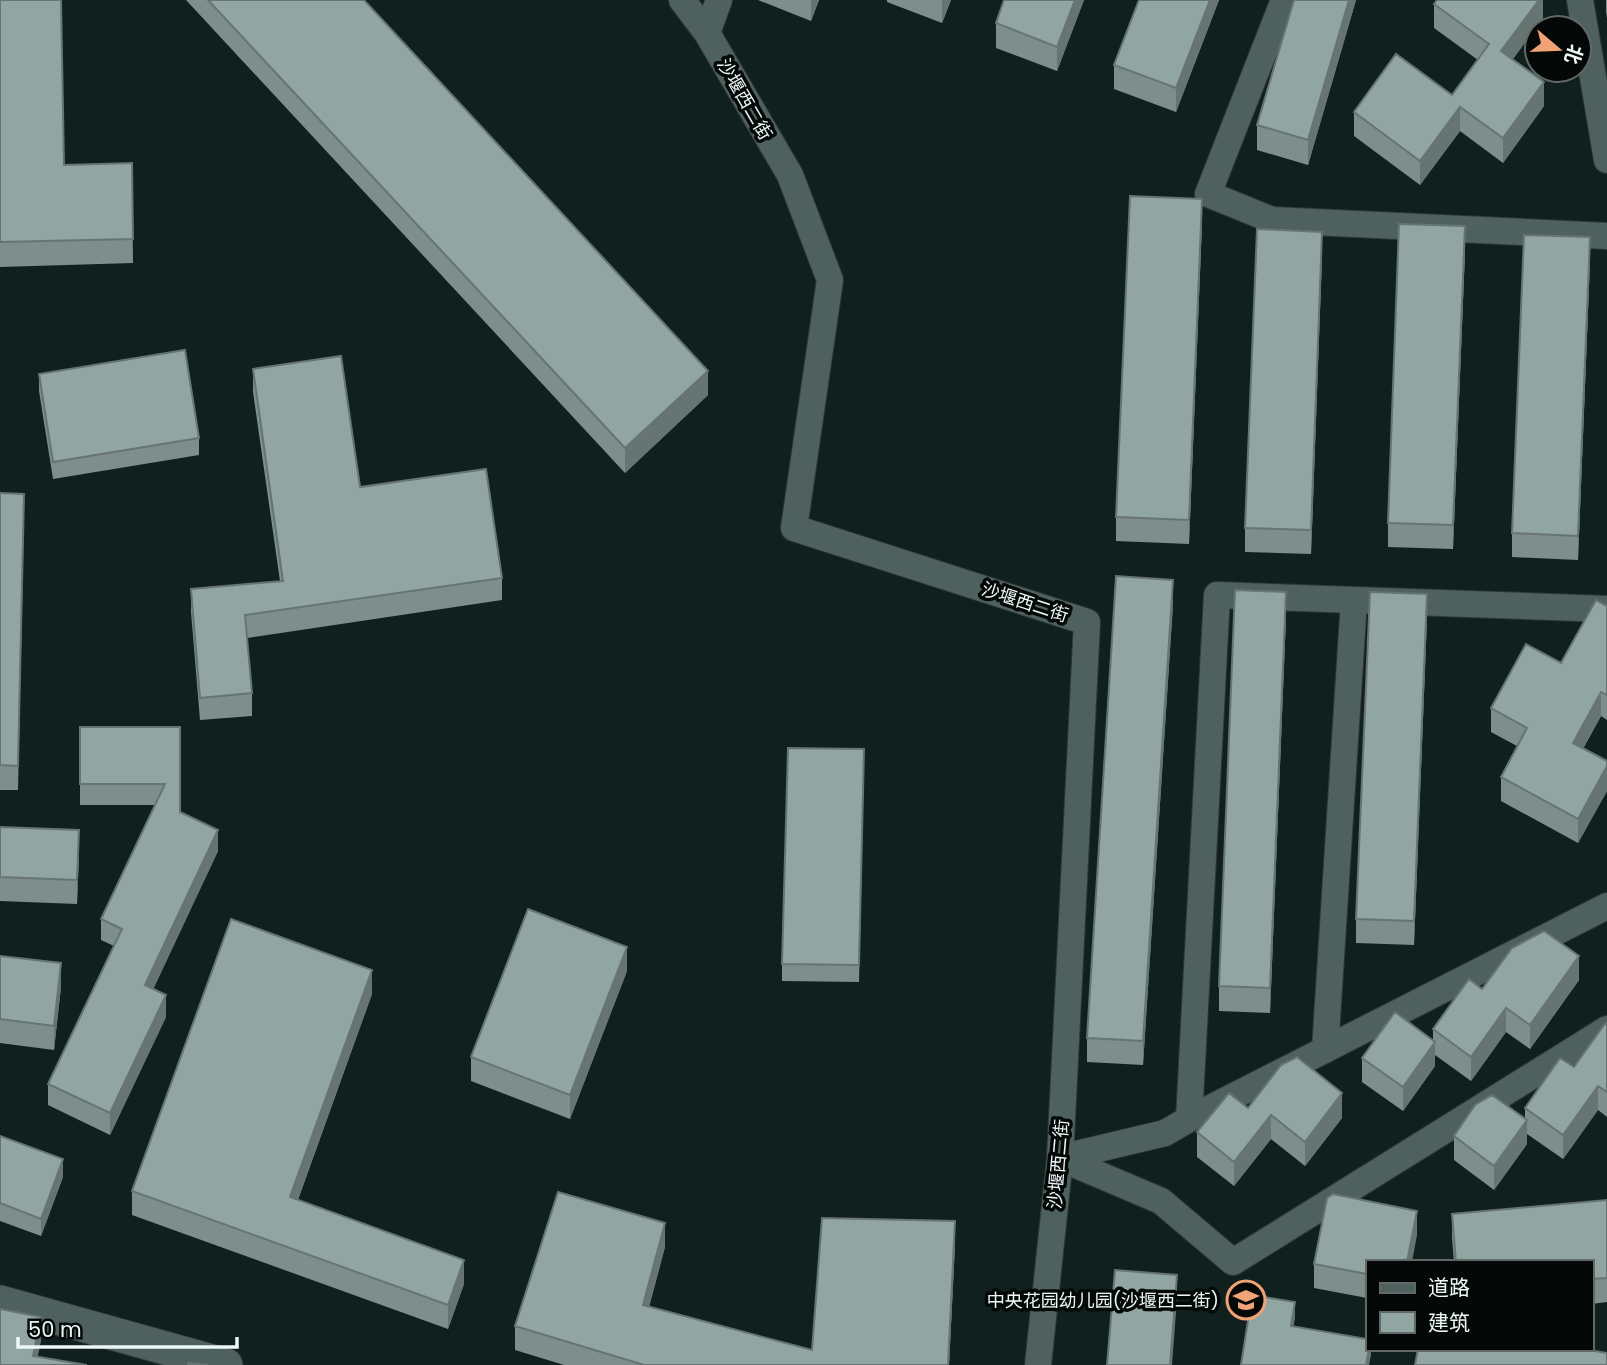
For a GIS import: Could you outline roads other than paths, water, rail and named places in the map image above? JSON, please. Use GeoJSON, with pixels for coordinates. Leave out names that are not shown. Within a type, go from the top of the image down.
{"type":"FeatureCollection","features":[{"type":"Feature","properties":{"kind":"street","name":"沙堰西二街"},"geometry":{"type":"LineString","coordinates":[[682,0],[707,33],[790,175],[830,280],[794,528],[1087,622],[1060,1157],[1038,1365]]}},
{"type":"Feature","properties":{"kind":"street"},"geometry":{"type":"LineString","coordinates":[[707,33],[719,0]]}},
{"type":"Feature","properties":{"kind":"street"},"geometry":{"type":"LineString","coordinates":[[1284,0],[1208,194],[1272,220],[1607,236]]}},
{"type":"Feature","properties":{"kind":"street"},"geometry":{"type":"LineString","coordinates":[[1580,0],[1607,160]]}},
{"type":"Feature","properties":{"kind":"street"},"geometry":{"type":"LineString","coordinates":[[1189,1119],[1217,595],[1607,609]]}},
{"type":"Feature","properties":{"kind":"street"},"geometry":{"type":"LineString","coordinates":[[1325,1050],[1354,600]]}},
{"type":"Feature","properties":{"kind":"street"},"geometry":{"type":"LineString","coordinates":[[1060,1157],[1165,1133],[1607,906]]}},
{"type":"Feature","properties":{"kind":"street"},"geometry":{"type":"LineString","coordinates":[[1060,1157],[1161,1201],[1233,1262],[1607,1029]]}},
{"type":"Feature","properties":{"kind":"street"},"geometry":{"type":"LineString","coordinates":[[0,1302],[165,1356],[226,1365]]}},
{"type":"Feature","properties":{"kind":"place","name":"中央花园幼儿园(沙堰西二街)"},"geometry":{"type":"Point","coordinates":[1246,1300]}}]}
